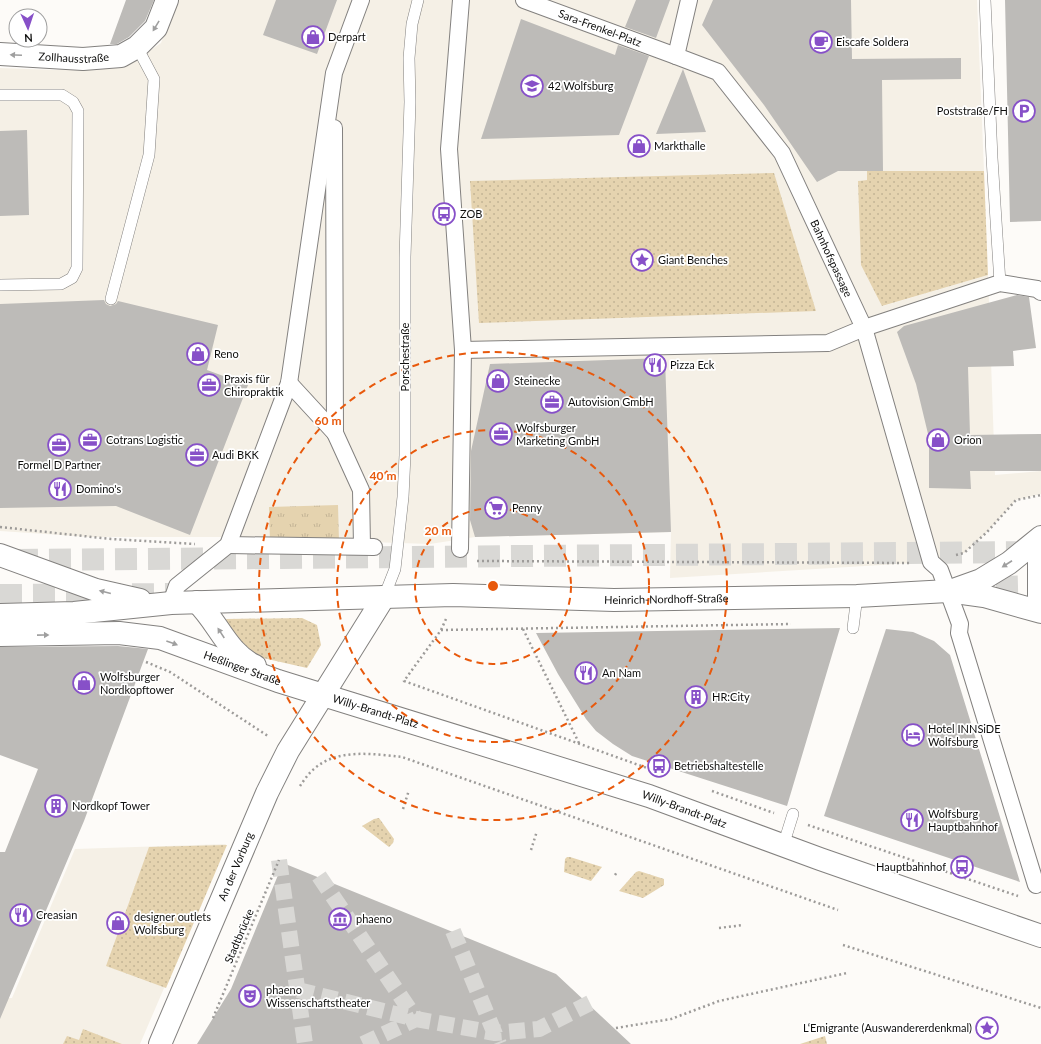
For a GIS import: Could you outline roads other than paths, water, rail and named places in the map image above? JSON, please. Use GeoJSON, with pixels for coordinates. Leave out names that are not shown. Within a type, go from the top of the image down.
{"type":"FeatureCollection","features":[{"type":"Feature","properties":{"kind":"street","name":"Zollhausstraße"},"geometry":{"type":"LineString","coordinates":[[0,54],[82,59],[121,56],[137,47],[156,28],[167,0]]}},
{"type":"Feature","properties":{"kind":"street"},"geometry":{"type":"LineString","coordinates":[[171,602],[177,586],[228,545],[289,383],[334,73],[361,0]]}},
{"type":"Feature","properties":{"kind":"street"},"geometry":{"type":"LineString","coordinates":[[460,549],[463,350],[449,149],[461,0]]}},
{"type":"Feature","properties":{"kind":"street","name":"Sara-Frenkel-Platz"},"geometry":{"type":"LineString","coordinates":[[524,0],[676,56]]}},
{"type":"Feature","properties":{"kind":"street"},"geometry":{"type":"LineString","coordinates":[[676,56],[689,0]]}},
{"type":"Feature","properties":{"kind":"street","name":"Bahnhofspassage"},"geometry":{"type":"LineString","coordinates":[[676,56],[718,72],[782,153],[864,328],[932,562],[940,570],[960,624],[959,633],[1036,885]]}},
{"type":"Feature","properties":{"kind":"street"},"geometry":{"type":"LineString","coordinates":[[334,73],[335,433]]}},
{"type":"Feature","properties":{"kind":"street"},"geometry":{"type":"LineString","coordinates":[[463,350],[828,343],[864,328],[1000,283],[1037,289],[1041,292]]}},
{"type":"Feature","properties":{"kind":"street"},"geometry":{"type":"LineString","coordinates":[[228,545],[368,547],[361,490],[335,433],[289,383]]}},
{"type":"Feature","properties":{"kind":"street"},"geometry":{"type":"LineString","coordinates":[[1040,539],[1040,604]]}},
{"type":"Feature","properties":{"kind":"street","name":"Heinrich-Nordhoff-Straße"},"geometry":{"type":"LineString","coordinates":[[948,591],[981,580],[1009,563],[1040,539]]}},
{"type":"Feature","properties":{"kind":"street"},"geometry":{"type":"LineString","coordinates":[[0,555],[96,590],[131,599],[197,602],[384,598]]}},
{"type":"Feature","properties":{"kind":"street","name":"Heinrich-Nordhoff-Straße"},"geometry":{"type":"LineString","coordinates":[[384,598],[453,595],[614,600],[858,596],[948,591],[1040,604]]}},
{"type":"Feature","properties":{"kind":"street","name":"Porschestraße"},"geometry":{"type":"LineString","coordinates":[[324,695],[384,598]]}},
{"type":"Feature","properties":{"kind":"street"},"geometry":{"type":"LineString","coordinates":[[0,615],[74,613],[171,602]]}},
{"type":"Feature","properties":{"kind":"street","name":"Heßlinger Straße"},"geometry":{"type":"LineString","coordinates":[[197,602],[214,621],[233,651],[250,664],[324,695]]}},
{"type":"Feature","properties":{"kind":"street","name":"Heßlinger Straße"},"geometry":{"type":"LineString","coordinates":[[0,635],[119,634],[160,638],[278,681],[324,695]]}},
{"type":"Feature","properties":{"kind":"street","name":"Willy-Brandt-Platz"},"geometry":{"type":"LineString","coordinates":[[324,695],[649,796],[783,846],[1041,936]]}},
{"type":"Feature","properties":{"kind":"street","name":"An der Vorburg"},"geometry":{"type":"LineString","coordinates":[[160,1044],[267,793],[288,751],[324,695]]}},
{"type":"Feature","properties":{"kind":"lane","name":"Porschestraße"},"geometry":{"type":"LineString","coordinates":[[384,598],[395,569],[403,490],[405,257],[410,102],[409,58],[412,24],[418,0]]}},
{"type":"Feature","properties":{"kind":"lane"},"geometry":{"type":"LineString","coordinates":[[985,0],[992,158],[1000,283]]}},
{"type":"Feature","properties":{"kind":"lane"},"geometry":{"type":"LineString","coordinates":[[111,299],[149,155],[154,79],[137,47]]}},
{"type":"Feature","properties":{"kind":"lane"},"geometry":{"type":"LineString","coordinates":[[0,95],[62,95],[73,102],[78,112],[77,268],[72,278],[61,284],[0,285]]}},
{"type":"Feature","properties":{"kind":"lane"},"geometry":{"type":"LineString","coordinates":[[853,628],[858,596]]}},
{"type":"Feature","properties":{"kind":"lane"},"geometry":{"type":"LineString","coordinates":[[783,846],[792,816]]}},
{"type":"Feature","properties":{"kind":"tunnel"},"geometry":{"type":"LineString","coordinates":[[16,560],[1036,552]]}},
{"type":"Feature","properties":{"kind":"tunnel"},"geometry":{"type":"LineString","coordinates":[[963,588],[1041,586]]}},
{"type":"Feature","properties":{"kind":"tunnel"},"geometry":{"type":"LineString","coordinates":[[0,595],[181,594]]}},
{"type":"Feature","properties":{"kind":"tunnel"},"geometry":{"type":"LineString","coordinates":[[279,860],[305,1044]]}},
{"type":"Feature","properties":{"kind":"tunnel"},"geometry":{"type":"LineString","coordinates":[[319,876],[416,1019],[363,1044]]}},
{"type":"Feature","properties":{"kind":"tunnel"},"geometry":{"type":"LineString","coordinates":[[453,931],[499,1044]]}},
{"type":"Feature","properties":{"kind":"tunnel"},"geometry":{"type":"LineString","coordinates":[[298,990],[416,1019],[495,1033],[539,1029],[590,1003]]}},
{"type":"Feature","properties":{"kind":"place","name":"Derpart"},"geometry":{"type":"Point","coordinates":[313,37]}},
{"type":"Feature","properties":{"kind":"place","name":"Eiscafe Soldera"},"geometry":{"type":"Point","coordinates":[821,42]}},
{"type":"Feature","properties":{"kind":"place","name":"42 Wolfsburg"},"geometry":{"type":"Point","coordinates":[532,86]}},
{"type":"Feature","properties":{"kind":"place","name":"Poststraße/FH"},"geometry":{"type":"Point","coordinates":[1024,111]}},
{"type":"Feature","properties":{"kind":"place","name":"Markthalle"},"geometry":{"type":"Point","coordinates":[639,146]}},
{"type":"Feature","properties":{"kind":"place","name":"ZOB"},"geometry":{"type":"Point","coordinates":[444,214]}},
{"type":"Feature","properties":{"kind":"place","name":"Giant Benches"},"geometry":{"type":"Point","coordinates":[642,260]}},
{"type":"Feature","properties":{"kind":"place","name":"Reno"},"geometry":{"type":"Point","coordinates":[198,354]}},
{"type":"Feature","properties":{"kind":"place","name":"Pizza Eck"},"geometry":{"type":"Point","coordinates":[655,365]}},
{"type":"Feature","properties":{"kind":"place","name":"Steinecke"},"geometry":{"type":"Point","coordinates":[498,381]}},
{"type":"Feature","properties":{"kind":"place","name":"Praxis für Chiropraktik"},"geometry":{"type":"Point","coordinates":[209,385]}},
{"type":"Feature","properties":{"kind":"place","name":"Autovision GmbH"},"geometry":{"type":"Point","coordinates":[552,402]}},
{"type":"Feature","properties":{"kind":"place","name":"Wolfsburger Marketing GmbH"},"geometry":{"type":"Point","coordinates":[501,434]}},
{"type":"Feature","properties":{"kind":"place","name":"Cotrans Logistic"},"geometry":{"type":"Point","coordinates":[90,440]}},
{"type":"Feature","properties":{"kind":"place","name":"Orion"},"geometry":{"type":"Point","coordinates":[938,440]}},
{"type":"Feature","properties":{"kind":"place","name":"Formel D Partner"},"geometry":{"type":"Point","coordinates":[59,445]}},
{"type":"Feature","properties":{"kind":"place","name":"Audi BKK"},"geometry":{"type":"Point","coordinates":[197,455]}},
{"type":"Feature","properties":{"kind":"place","name":"Domino's"},"geometry":{"type":"Point","coordinates":[60,489]}},
{"type":"Feature","properties":{"kind":"place","name":"Penny"},"geometry":{"type":"Point","coordinates":[496,508]}},
{"type":"Feature","properties":{"kind":"place","name":"An Nam"},"geometry":{"type":"Point","coordinates":[586,673]}},
{"type":"Feature","properties":{"kind":"place","name":"Wolfsburger Nordkopftower"},"geometry":{"type":"Point","coordinates":[84,683]}},
{"type":"Feature","properties":{"kind":"place","name":"HR:City"},"geometry":{"type":"Point","coordinates":[696,697]}},
{"type":"Feature","properties":{"kind":"place","name":"Hotel INNSiDE Wolfsburg"},"geometry":{"type":"Point","coordinates":[913,735]}},
{"type":"Feature","properties":{"kind":"place","name":"Betriebshaltestelle"},"geometry":{"type":"Point","coordinates":[659,766]}},
{"type":"Feature","properties":{"kind":"place","name":"Nordkopf Tower"},"geometry":{"type":"Point","coordinates":[56,806]}},
{"type":"Feature","properties":{"kind":"place","name":"Wolfsburg Hauptbahnhof"},"geometry":{"type":"Point","coordinates":[912,820]}},
{"type":"Feature","properties":{"kind":"place","name":"Hauptbahnhof"},"geometry":{"type":"Point","coordinates":[962,867]}},
{"type":"Feature","properties":{"kind":"place","name":"Creasian"},"geometry":{"type":"Point","coordinates":[21,915]}},
{"type":"Feature","properties":{"kind":"place","name":"phaeno"},"geometry":{"type":"Point","coordinates":[340,919]}},
{"type":"Feature","properties":{"kind":"place","name":"designer outlets Wolfsburg"},"geometry":{"type":"Point","coordinates":[118,923]}},
{"type":"Feature","properties":{"kind":"place","name":"phaeno Wissenschaftstheater"},"geometry":{"type":"Point","coordinates":[250,996]}},
{"type":"Feature","properties":{"kind":"place","name":"L‘Emigrante (Auswandererdenkmal)"},"geometry":{"type":"Point","coordinates":[987,1028]}}]}
